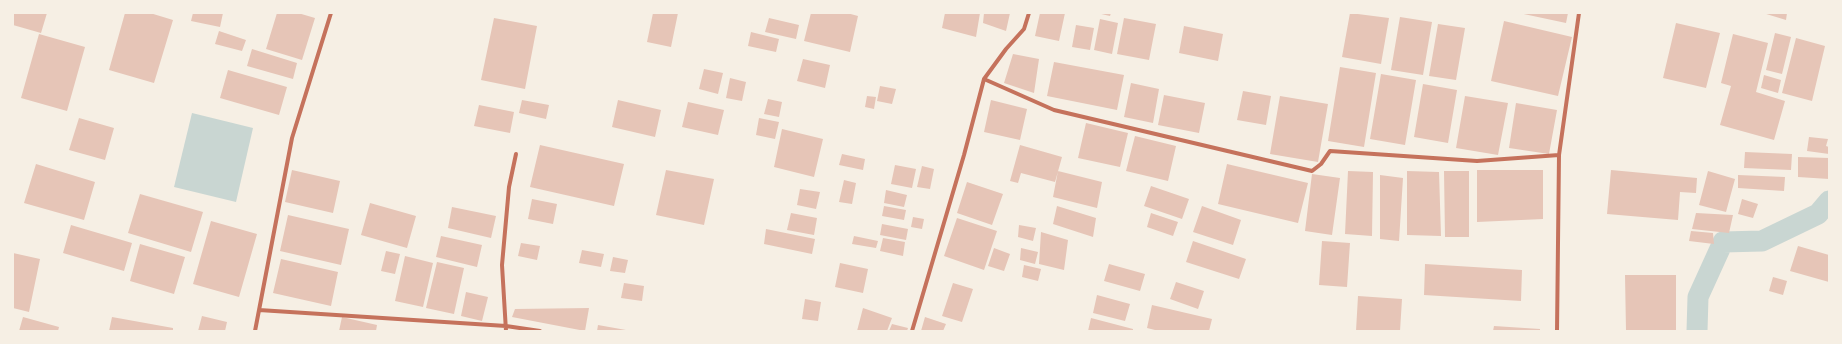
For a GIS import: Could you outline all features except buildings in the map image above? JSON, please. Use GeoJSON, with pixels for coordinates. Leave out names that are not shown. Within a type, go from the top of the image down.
{"type":"FeatureCollection","features":[{"type":"Feature","properties":{"kind":"street"},"geometry":{"type":"LineString","coordinates":[[255,331],[292,138],[331,13]]}},
{"type":"Feature","properties":{"kind":"street"},"geometry":{"type":"LineString","coordinates":[[912,331],[964,155],[984,79],[1006,49],[1024,29],[1029,13]]}},
{"type":"Feature","properties":{"kind":"street"},"geometry":{"type":"LineString","coordinates":[[1557,331],[1559,155],[1579,13]]}},
{"type":"Feature","properties":{"kind":"street"},"geometry":{"type":"LineString","coordinates":[[984,79],[1054,110],[1312,171],[1321,164],[1330,151],[1477,161],[1559,155]]}},
{"type":"Feature","properties":{"kind":"street"},"geometry":{"type":"LineString","coordinates":[[506,329],[502,265],[509,188],[516,154]]}},
{"type":"Feature","properties":{"kind":"street"},"geometry":{"type":"LineString","coordinates":[[259,310],[540,331]]}},
{"type":"Feature","properties":{"kind":"shaded area"},"geometry":{"type":"Polygon","coordinates":[[[192,113],[253,128],[236,202],[174,187],[192,113]]]}},
{"type":"Feature","properties":{"kind":"waterway"},"geometry":{"type":"LineString","coordinates":[[1697,331],[1698,297],[1723,242],[1762,241],[1818,214],[1829,201]]}}]}
